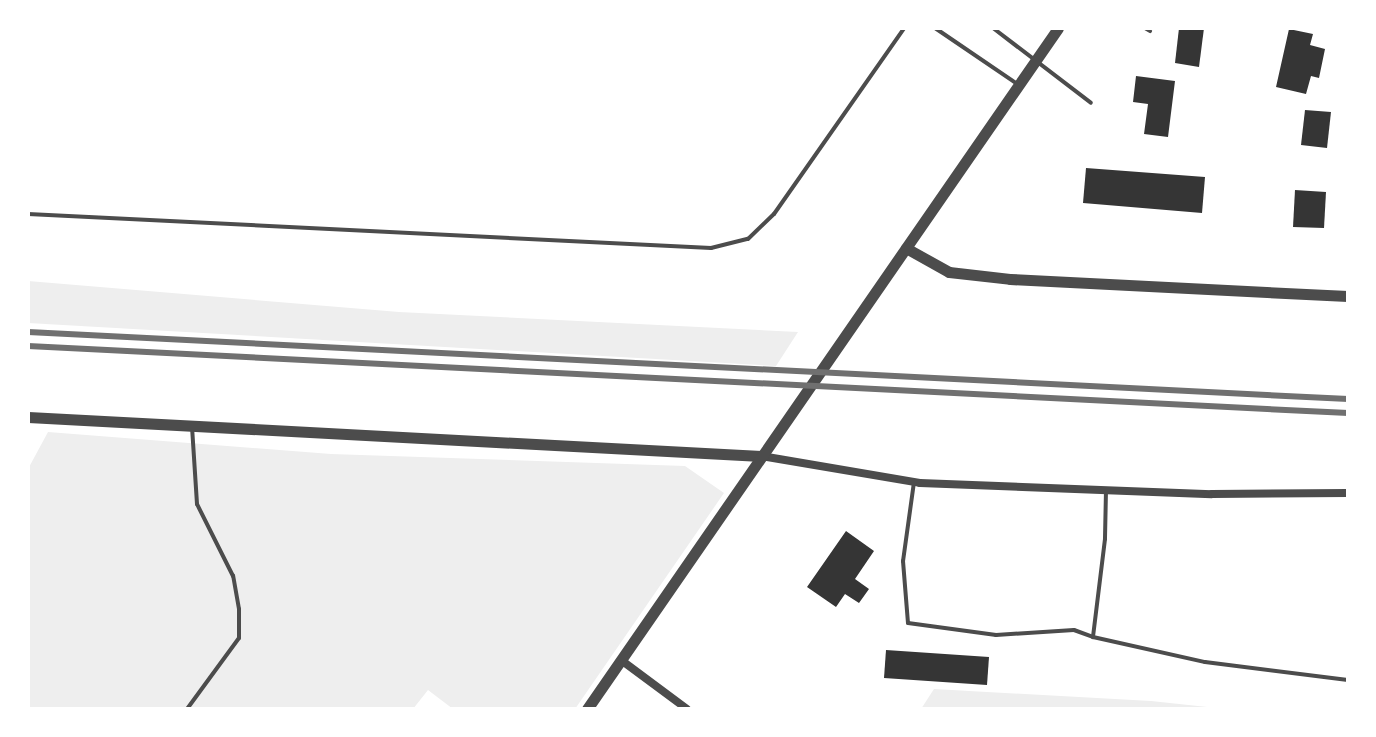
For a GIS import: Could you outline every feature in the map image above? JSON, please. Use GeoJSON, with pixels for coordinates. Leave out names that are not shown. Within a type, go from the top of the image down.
{"type":"FeatureCollection","features":[{"type":"Feature","properties":{"kind":"street"},"geometry":{"type":"LineString","coordinates":[[587,709],[1058,28]]}},
{"type":"Feature","properties":{"kind":"street"},"geometry":{"type":"LineString","coordinates":[[906,248],[949,272],[1010,279],[1348,296]]}},
{"type":"Feature","properties":{"kind":"street"},"geometry":{"type":"LineString","coordinates":[[28,417],[761,456],[914,482],[1106,490],[1348,493]]}},
{"type":"Feature","properties":{"kind":"street"},"geometry":{"type":"LineString","coordinates":[[621,660],[687,709]]}},
{"type":"Feature","properties":{"kind":"lane"},"geometry":{"type":"LineString","coordinates":[[28,214],[711,248],[748,239],[774,214],[904,28]]}},
{"type":"Feature","properties":{"kind":"lane"},"geometry":{"type":"LineString","coordinates":[[935,28],[1020,85]]}},
{"type":"Feature","properties":{"kind":"lane"},"geometry":{"type":"LineString","coordinates":[[993,28],[1091,103]]}},
{"type":"Feature","properties":{"kind":"lane"},"geometry":{"type":"LineString","coordinates":[[187,709],[239,638],[239,609],[233,576],[197,504],[192,425]]}},
{"type":"Feature","properties":{"kind":"lane"},"geometry":{"type":"LineString","coordinates":[[914,482],[903,561],[908,623],[996,635],[1074,630],[1205,662],[1348,680]]}},
{"type":"Feature","properties":{"kind":"lane"},"geometry":{"type":"LineString","coordinates":[[1093,637],[1105,539],[1106,490]]}},
{"type":"Feature","properties":{"kind":"shaded area"},"geometry":{"type":"Polygon","coordinates":[[[28,281],[399,312],[798,332],[776,366],[28,323],[28,281]]]}},
{"type":"Feature","properties":{"kind":"shaded area"},"geometry":{"type":"Polygon","coordinates":[[[48,432],[331,454],[685,466],[724,493],[575,709],[453,709],[428,690],[413,709],[28,709],[28,469],[48,432]]]}},
{"type":"Feature","properties":{"kind":"shaded area"},"geometry":{"type":"Polygon","coordinates":[[[934,689],[1151,701],[1226,709],[921,709],[934,689]]]}},
{"type":"Feature","properties":{"kind":"building"},"geometry":{"type":"Polygon","coordinates":[[[1179,28],[1204,28],[1199,67],[1175,63],[1179,28]]]}},
{"type":"Feature","properties":{"kind":"building"},"geometry":{"type":"Polygon","coordinates":[[[1289,29],[1313,34],[1310,45],[1325,49],[1319,78],[1311,76],[1306,94],[1276,87],[1289,29]]]}},
{"type":"Feature","properties":{"kind":"building"},"geometry":{"type":"Polygon","coordinates":[[[1136,76],[1175,81],[1168,137],[1144,134],[1148,104],[1133,102],[1136,76]]]}},
{"type":"Feature","properties":{"kind":"building"},"geometry":{"type":"Polygon","coordinates":[[[1305,110],[1331,112],[1327,148],[1301,145],[1305,110]]]}},
{"type":"Feature","properties":{"kind":"building"},"geometry":{"type":"Polygon","coordinates":[[[1086,168],[1205,177],[1202,213],[1083,203],[1086,168]]]}},
{"type":"Feature","properties":{"kind":"building"},"geometry":{"type":"Polygon","coordinates":[[[1295,190],[1326,192],[1324,228],[1293,227],[1295,190]]]}},
{"type":"Feature","properties":{"kind":"building"},"geometry":{"type":"Polygon","coordinates":[[[846,531],[874,551],[855,579],[869,589],[859,603],[845,594],[836,607],[807,587],[846,531]]]}},
{"type":"Feature","properties":{"kind":"building"},"geometry":{"type":"Polygon","coordinates":[[[886,650],[989,657],[987,685],[884,678],[886,650]]]}},
{"type":"Feature","properties":{"kind":"railway"},"geometry":{"type":"LineString","coordinates":[[28,332],[1348,399]]}},
{"type":"Feature","properties":{"kind":"railway"},"geometry":{"type":"LineString","coordinates":[[28,346],[1348,413]]}}]}
